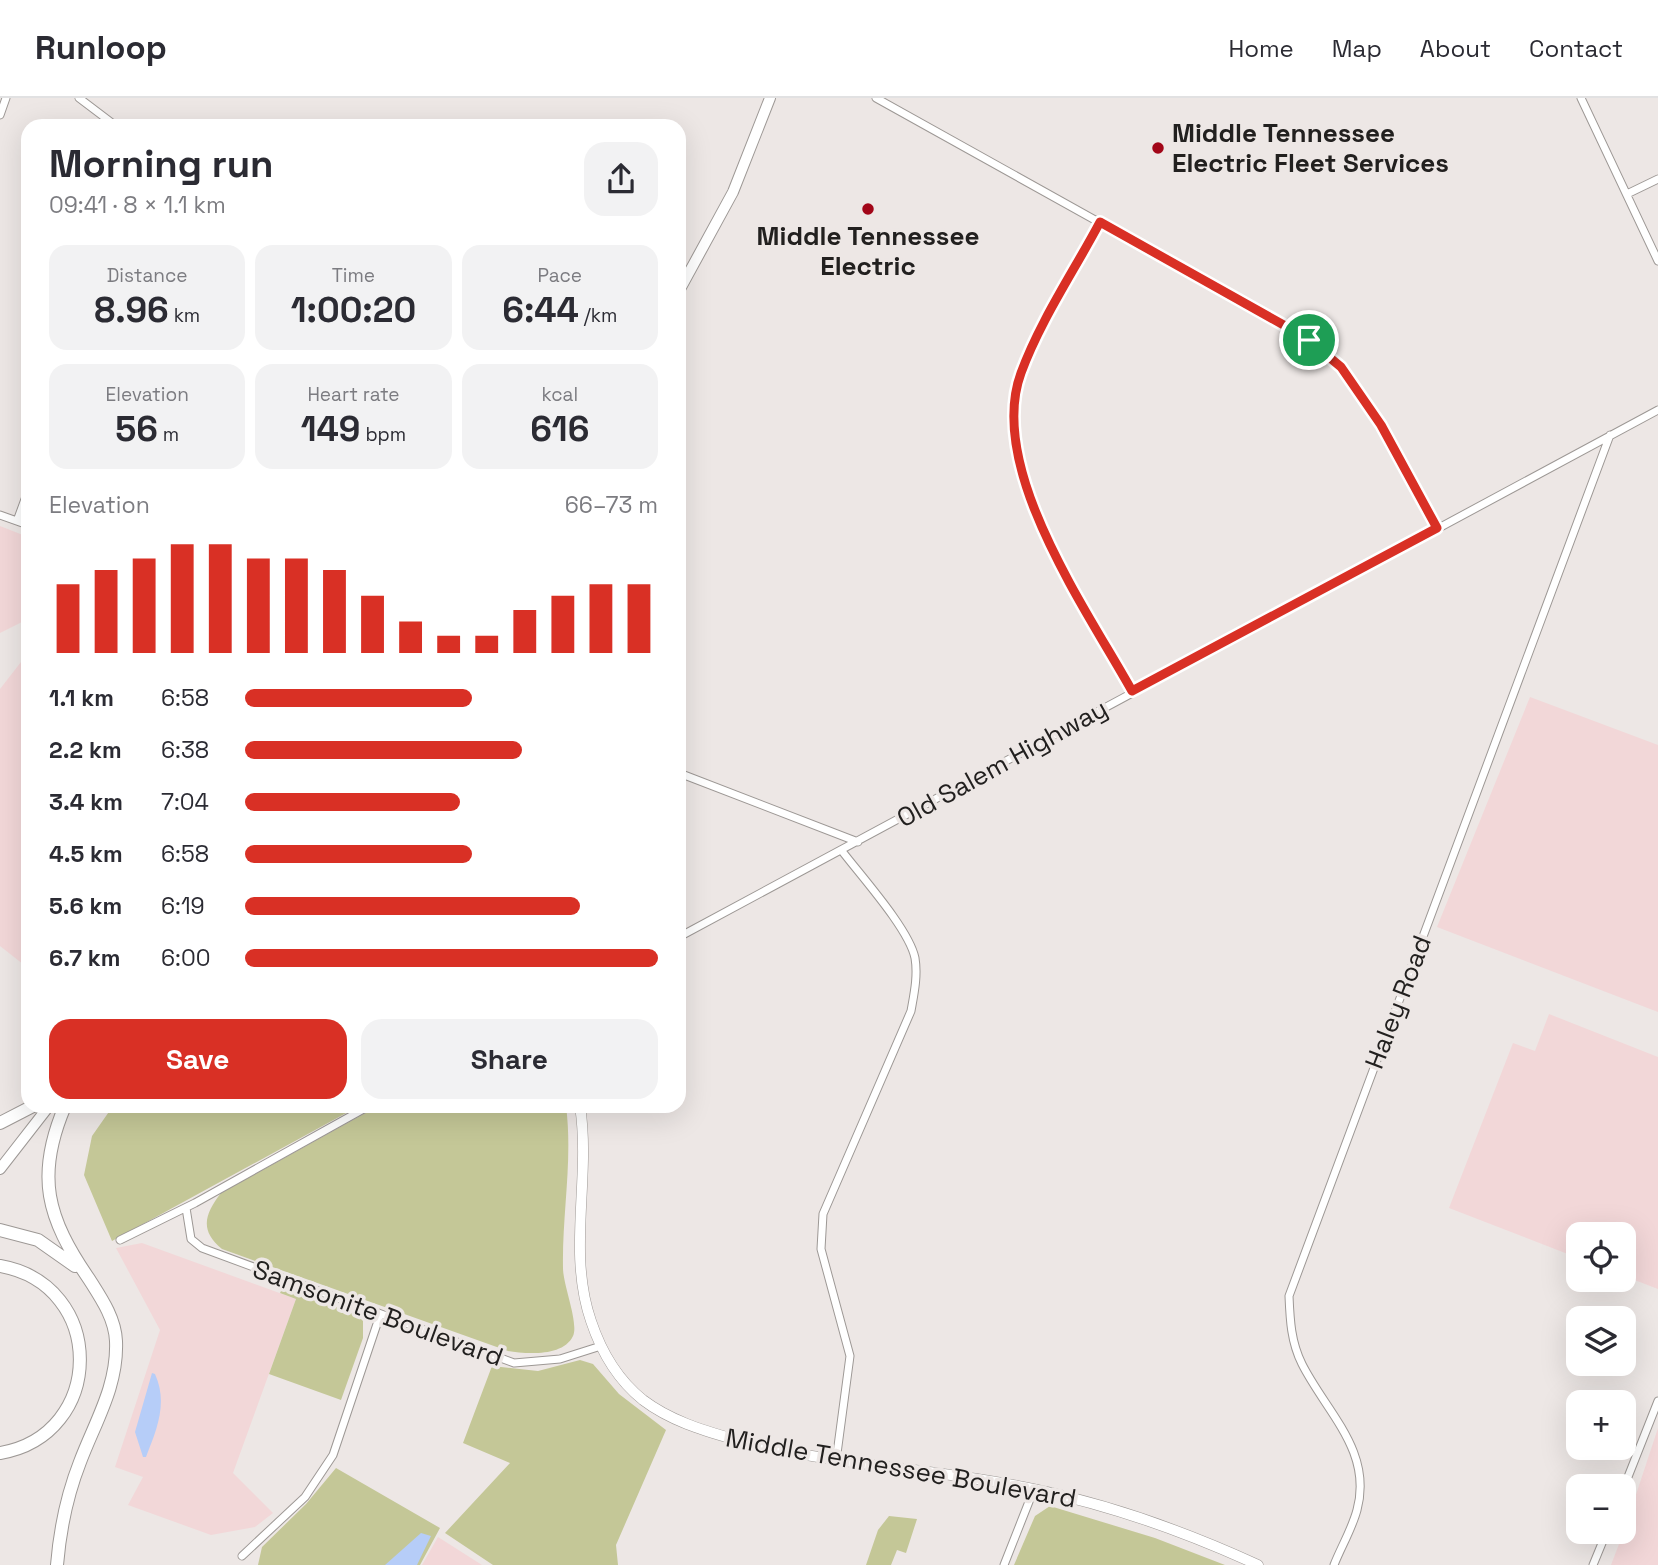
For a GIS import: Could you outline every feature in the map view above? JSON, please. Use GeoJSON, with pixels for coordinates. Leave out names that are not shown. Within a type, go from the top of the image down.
{"type":"FeatureCollection","features":[{"type":"Feature","properties":{"kind":"highway"},"geometry":{"type":"LineString","coordinates":[[0,1123],[21,1112]]}},
{"type":"Feature","properties":{"kind":"highway"},"geometry":{"type":"LineString","coordinates":[[57,1565],[67,1500],[109,1395],[115,1369],[116,1339],[110,1314],[60,1233],[50,1205],[49,1152],[63,1113]]}},
{"type":"Feature","properties":{"kind":"highway"},"geometry":{"type":"LineString","coordinates":[[0,1230],[38,1240],[86,1276]]}},
{"type":"Feature","properties":{"kind":"highway"},"geometry":{"type":"LineString","coordinates":[[0,1266],[26,1274],[60,1301],[77,1330],[81,1359],[76,1391],[62,1415],[40,1437],[0,1453]]}},
{"type":"Feature","properties":{"kind":"main road"},"geometry":{"type":"LineString","coordinates":[[686,278],[733,192],[770,98]]}},
{"type":"Feature","properties":{"kind":"main road"},"geometry":{"type":"LineString","coordinates":[[0,1169],[44,1113]]}},
{"type":"Feature","properties":{"kind":"main road","name":"Middle Tennessee Boulevard"},"geometry":{"type":"LineString","coordinates":[[581,1113],[585,1159],[579,1256],[581,1286],[601,1346],[626,1383],[642,1399],[673,1419],[773,1449],[836,1461],[1034,1489],[1168,1527],[1258,1565]]}},
{"type":"Feature","properties":{"kind":"street"},"geometry":{"type":"LineString","coordinates":[[0,115],[6,98]]}},
{"type":"Feature","properties":{"kind":"street"},"geometry":{"type":"LineString","coordinates":[[79,98],[107,119]]}},
{"type":"Feature","properties":{"kind":"street"},"geometry":{"type":"LineString","coordinates":[[876,98],[1305,337],[1341,367],[1381,425],[1437,528]]}},
{"type":"Feature","properties":{"kind":"street"},"geometry":{"type":"LineString","coordinates":[[1582,101],[1658,261]]}},
{"type":"Feature","properties":{"kind":"street"},"geometry":{"type":"LineString","coordinates":[[1627,194],[1658,179]]}},
{"type":"Feature","properties":{"kind":"street"},"geometry":{"type":"LineString","coordinates":[[1100,222],[1020,374],[1015,432],[1030,502],[1132,691]]}},
{"type":"Feature","properties":{"kind":"street","name":"Old Salem Highway"},"geometry":{"type":"LineString","coordinates":[[686,933],[1658,410]]}},
{"type":"Feature","properties":{"kind":"street","name":"Haley Road"},"geometry":{"type":"LineString","coordinates":[[1334,1565],[1357,1510],[1359,1462],[1346,1434],[1302,1364],[1290,1334],[1289,1296],[1610,435]]}},
{"type":"Feature","properties":{"kind":"street"},"geometry":{"type":"LineString","coordinates":[[18,521],[21,512]]}},
{"type":"Feature","properties":{"kind":"street"},"geometry":{"type":"LineString","coordinates":[[0,515],[21,522]]}},
{"type":"Feature","properties":{"kind":"street"},"geometry":{"type":"LineString","coordinates":[[686,776],[858,842]]}},
{"type":"Feature","properties":{"kind":"street"},"geometry":{"type":"LineString","coordinates":[[836,1461],[850,1356],[821,1249],[824,1214],[911,1012],[916,977],[914,953],[903,933],[842,850]]}},
{"type":"Feature","properties":{"kind":"street"},"geometry":{"type":"LineString","coordinates":[[120,1240],[186,1208],[356,1113]]}},
{"type":"Feature","properties":{"kind":"street","name":"Samsonite Boulevard"},"geometry":{"type":"LineString","coordinates":[[186,1208],[191,1239],[202,1248],[514,1363],[560,1359],[601,1346]]}},
{"type":"Feature","properties":{"kind":"street"},"geometry":{"type":"LineString","coordinates":[[242,1556],[305,1497],[333,1455],[380,1315]]}},
{"type":"Feature","properties":{"kind":"street"},"geometry":{"type":"LineString","coordinates":[[1629,1474],[1658,1401]]}},
{"type":"Feature","properties":{"kind":"street"},"geometry":{"type":"LineString","coordinates":[[1004,1565],[1034,1489]]}},
{"type":"Feature","properties":{"kind":"street"},"geometry":{"type":"LineString","coordinates":[[1593,1565],[1601,1544]]}},
{"type":"Feature","properties":{"kind":"shaded area"},"geometry":{"type":"Polygon","coordinates":[[[0,526],[21,534],[21,622],[0,633],[0,526]]]}},
{"type":"Feature","properties":{"kind":"shaded area"},"geometry":{"type":"Polygon","coordinates":[[[21,662],[21,962],[0,946],[0,689],[21,662]]]}},
{"type":"Feature","properties":{"kind":"shaded area"},"geometry":{"type":"Polygon","coordinates":[[[1530,697],[1658,745],[1658,1012],[1437,927],[1530,697]]]}},
{"type":"Feature","properties":{"kind":"shaded area"},"geometry":{"type":"Polygon","coordinates":[[[1549,1014],[1658,1057],[1658,1289],[1636,1281],[1636,1222],[1566,1222],[1566,1253],[1449,1208],[1513,1043],[1535,1051],[1549,1014]]]}},
{"type":"Feature","properties":{"kind":"shaded area"},"geometry":{"type":"Polygon","coordinates":[[[142,1243],[296,1299],[233,1473],[273,1513],[255,1527],[211,1535],[128,1505],[143,1477],[115,1467],[160,1330],[116,1248],[142,1243]]]}},
{"type":"Feature","properties":{"kind":"shaded area"},"geometry":{"type":"Polygon","coordinates":[[[1658,1428],[1658,1565],[1611,1565],[1619,1544],[1636,1544],[1636,1495],[1658,1428]]]}},
{"type":"Feature","properties":{"kind":"shaded area"},"geometry":{"type":"Polygon","coordinates":[[[438,1537],[482,1565],[422,1565],[438,1537]]]}},
{"type":"Feature","properties":{"kind":"green space"},"geometry":{"type":"Polygon","coordinates":[[[108,1113],[346,1113],[112,1241],[84,1175],[92,1136],[108,1113]]]}},
{"type":"Feature","properties":{"kind":"green space"},"geometry":{"type":"Polygon","coordinates":[[[365,1113],[567,1113],[568,1166],[563,1268],[572,1313],[573,1336],[568,1343],[553,1351],[508,1351],[222,1249],[207,1228],[208,1215],[221,1193],[365,1113]]]}},
{"type":"Feature","properties":{"kind":"green space"},"geometry":{"type":"Polygon","coordinates":[[[283,1287],[357,1315],[363,1321],[363,1338],[341,1400],[269,1374],[296,1299],[280,1293],[283,1287]]]}},
{"type":"Feature","properties":{"kind":"green space"},"geometry":{"type":"Polygon","coordinates":[[[580,1360],[593,1364],[619,1394],[666,1430],[616,1545],[618,1565],[493,1565],[445,1533],[510,1463],[463,1443],[492,1366],[538,1371],[580,1360]]]}},
{"type":"Feature","properties":{"kind":"green space"},"geometry":{"type":"Polygon","coordinates":[[[336,1468],[440,1528],[420,1565],[258,1565],[262,1547],[306,1504],[336,1468]]]}},
{"type":"Feature","properties":{"kind":"green space"},"geometry":{"type":"Polygon","coordinates":[[[1050,1506],[1155,1538],[1225,1565],[1014,1565],[1035,1516],[1050,1506]]]}},
{"type":"Feature","properties":{"kind":"green space"},"geometry":{"type":"Polygon","coordinates":[[[889,1516],[917,1519],[906,1553],[897,1550],[891,1565],[866,1565],[878,1530],[889,1516]]]}},
{"type":"Feature","properties":{"kind":"water"},"geometry":{"type":"Polygon","coordinates":[[[152,1373],[155,1374],[161,1395],[160,1416],[146,1457],[143,1457],[135,1432],[152,1373]]]}},
{"type":"Feature","properties":{"kind":"water"},"geometry":{"type":"Polygon","coordinates":[[[421,1533],[431,1536],[417,1565],[385,1565],[421,1533]]]}},
{"type":"Feature","properties":{"kind":"place","name":"Middle Tennessee Electric Fleet Services"},"geometry":{"type":"Point","coordinates":[1158,148]}},
{"type":"Feature","properties":{"kind":"place","name":"Middle Tennessee Electric"},"geometry":{"type":"Point","coordinates":[868,209]}},
{"type":"Feature","properties":{"kind":"route"},"geometry":{"type":"LineString","coordinates":[[1100,222],[1309,340],[1341,367],[1364,397],[1437,528],[1132,691],[1060,563],[1030,502],[1015,432],[1016,399],[1020,374],[1041,330],[1100,222]]}}]}
